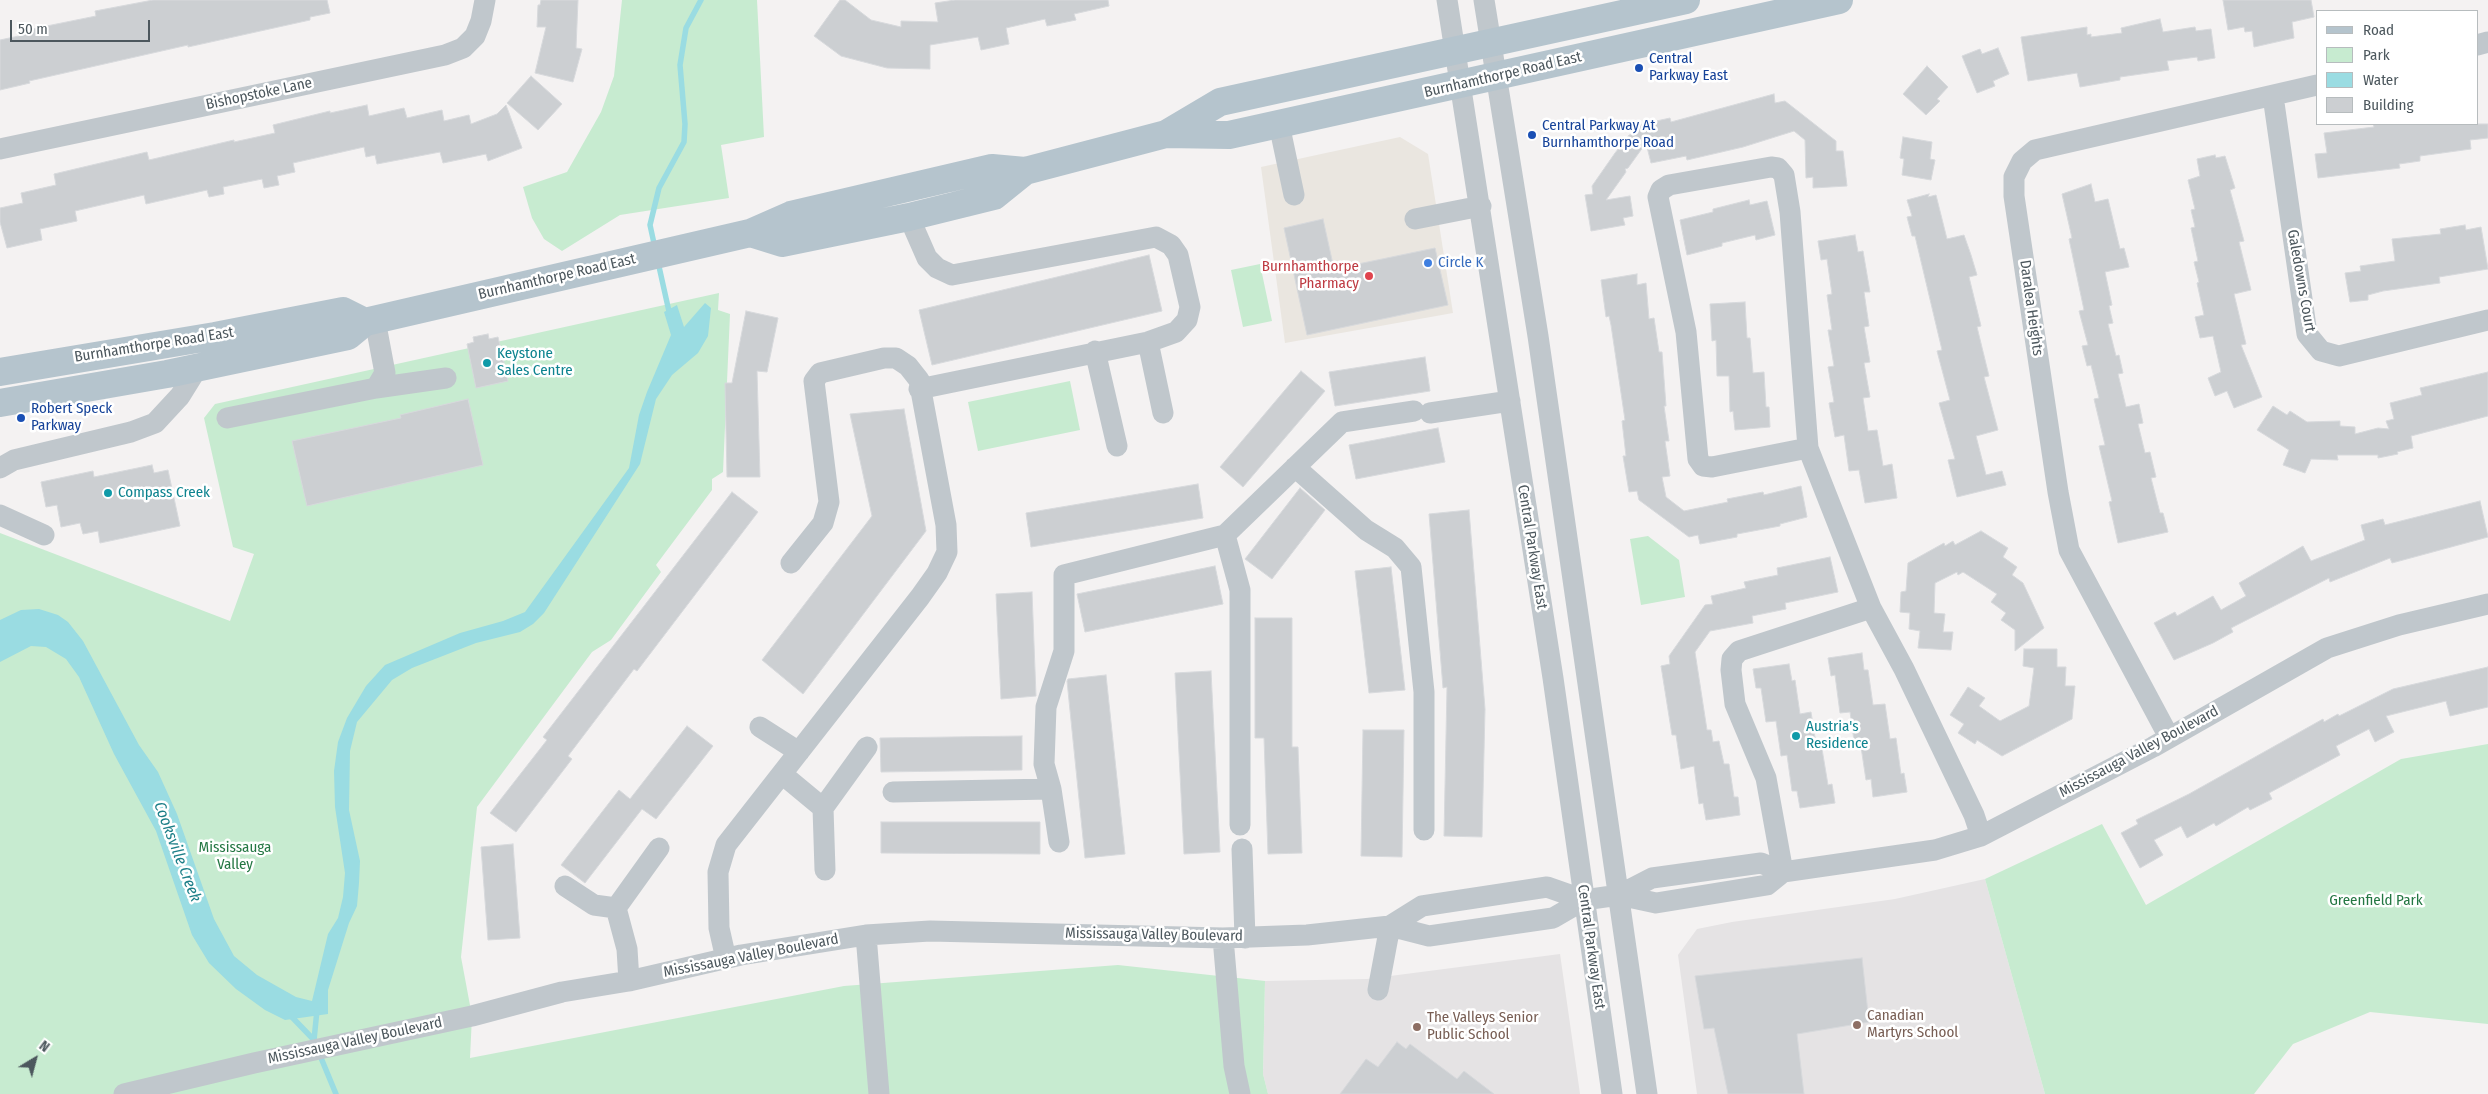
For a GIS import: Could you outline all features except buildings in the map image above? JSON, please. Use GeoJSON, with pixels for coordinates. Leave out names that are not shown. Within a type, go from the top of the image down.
{"type":"FeatureCollection","features":[{"type":"Feature","properties":{"kind":"main road","name":"Burnhamthorpe Road East"},"geometry":{"type":"LineString","coordinates":[[1166,134],[1220,102],[1455,49],[1686,0]]}},
{"type":"Feature","properties":{"kind":"main road","name":"Burnhamthorpe Road East"},"geometry":{"type":"LineString","coordinates":[[0,403],[198,367],[348,336],[370,321],[750,233],[791,215],[992,168],[1026,171],[1166,134],[1229,135],[1839,0]]}},
{"type":"Feature","properties":{"kind":"main road","name":"Burnhamthorpe Road East"},"geometry":{"type":"LineString","coordinates":[[750,233],[782,243],[909,217],[994,196],[1026,171]]}},
{"type":"Feature","properties":{"kind":"main road","name":"Burnhamthorpe Road East"},"geometry":{"type":"LineString","coordinates":[[0,372],[206,337],[343,311],[370,321]]}},
{"type":"Feature","properties":{"kind":"street","name":"Bishopstoke Lane"},"geometry":{"type":"LineString","coordinates":[[0,149],[445,55],[464,48],[475,36],[481,21],[485,0]]}},
{"type":"Feature","properties":{"kind":"street","name":"Central Parkway East"},"geometry":{"type":"LineString","coordinates":[[1447,0],[1462,84],[1552,668],[1612,1094]]}},
{"type":"Feature","properties":{"kind":"street"},"geometry":{"type":"LineString","coordinates":[[1484,0],[1538,336],[1647,1094]]}},
{"type":"Feature","properties":{"kind":"street","name":"Daralea Heights"},"geometry":{"type":"LineString","coordinates":[[2169,737],[2069,550],[2055,472],[2016,206],[2014,177],[2022,161],[2035,150],[2316,85]]}},
{"type":"Feature","properties":{"kind":"street","name":"Galedowns Court"},"geometry":{"type":"LineString","coordinates":[[2273,96],[2307,334],[2321,350],[2339,356],[2488,320]]}},
{"type":"Feature","properties":{"kind":"street"},"geometry":{"type":"LineString","coordinates":[[1279,124],[1294,195]]}},
{"type":"Feature","properties":{"kind":"street"},"geometry":{"type":"LineString","coordinates":[[1808,448],[1712,467],[1703,466],[1698,459],[1686,332],[1658,197],[1661,190],[1669,185],[1771,167],[1778,168],[1784,174],[1790,212],[1808,448],[1871,608],[1908,678],[1974,815],[1981,836]]}},
{"type":"Feature","properties":{"kind":"street"},"geometry":{"type":"LineString","coordinates":[[1415,219],[1481,206]]}},
{"type":"Feature","properties":{"kind":"street"},"geometry":{"type":"LineString","coordinates":[[909,217],[927,258],[937,268],[952,275],[1156,237],[1171,244],[1178,255],[1190,307],[1187,320],[1176,332],[1148,342],[1095,351],[919,389]]}},
{"type":"Feature","properties":{"kind":"street"},"geometry":{"type":"LineString","coordinates":[[370,321],[385,373],[376,388]]}},
{"type":"Feature","properties":{"kind":"street"},"geometry":{"type":"LineString","coordinates":[[1148,342],[1163,413]]}},
{"type":"Feature","properties":{"kind":"street"},"geometry":{"type":"LineString","coordinates":[[1095,351],[1117,446]]}},
{"type":"Feature","properties":{"kind":"street"},"geometry":{"type":"LineString","coordinates":[[726,959],[719,928],[718,872],[726,845],[920,597],[937,573],[947,552],[946,525],[916,374],[896,358],[884,358],[820,373],[814,381],[830,502],[822,523],[791,563]]}},
{"type":"Feature","properties":{"kind":"street"},"geometry":{"type":"LineString","coordinates":[[0,468],[14,460],[131,432],[155,423],[180,396],[198,367]]}},
{"type":"Feature","properties":{"kind":"street"},"geometry":{"type":"LineString","coordinates":[[227,418],[376,388],[446,378]]}},
{"type":"Feature","properties":{"kind":"street"},"geometry":{"type":"LineString","coordinates":[[1059,842],[1051,789],[1044,764],[1046,706],[1064,651],[1064,575],[1225,535],[1342,422],[1510,401]]}},
{"type":"Feature","properties":{"kind":"street"},"geometry":{"type":"LineString","coordinates":[[1295,468],[1366,530],[1395,548],[1411,567],[1424,692],[1424,830]]}},
{"type":"Feature","properties":{"kind":"street"},"geometry":{"type":"LineString","coordinates":[[0,515],[44,535]]}},
{"type":"Feature","properties":{"kind":"street"},"geometry":{"type":"LineString","coordinates":[[1225,535],[1240,590],[1240,825]]}},
{"type":"Feature","properties":{"kind":"street","name":"Mississauga Valley Boulevard"},"geometry":{"type":"LineString","coordinates":[[124,1094],[254,1063],[472,1016],[562,992],[629,981],[726,959],[866,935],[930,931],[1245,938],[1307,935],[1390,926],[1429,936],[1553,918],[1584,900],[1619,895],[1656,903],[1767,885],[1782,872],[1935,850],[1981,836],[2169,737],[2327,648],[2399,625],[2488,604]]}},
{"type":"Feature","properties":{"kind":"street"},"geometry":{"type":"LineString","coordinates":[[1782,872],[1766,778],[1735,704],[1731,670],[1732,659],[1739,651],[1871,608]]}},
{"type":"Feature","properties":{"kind":"street"},"geometry":{"type":"LineString","coordinates":[[760,727],[798,752]]}},
{"type":"Feature","properties":{"kind":"street"},"geometry":{"type":"LineString","coordinates":[[824,870],[823,808],[867,747]]}},
{"type":"Feature","properties":{"kind":"street"},"geometry":{"type":"LineString","coordinates":[[782,774],[823,808]]}},
{"type":"Feature","properties":{"kind":"street"},"geometry":{"type":"LineString","coordinates":[[893,792],[1051,789]]}},
{"type":"Feature","properties":{"kind":"street"},"geometry":{"type":"LineString","coordinates":[[616,908],[660,848]]}},
{"type":"Feature","properties":{"kind":"street"},"geometry":{"type":"LineString","coordinates":[[1242,849],[1245,938]]}},
{"type":"Feature","properties":{"kind":"street"},"geometry":{"type":"LineString","coordinates":[[565,886],[594,905],[616,908]]}},
{"type":"Feature","properties":{"kind":"street","name":"Mississauga Valley Boulevard"},"geometry":{"type":"LineString","coordinates":[[1390,926],[1422,906],[1547,887],[1584,900]]}},
{"type":"Feature","properties":{"kind":"street"},"geometry":{"type":"LineString","coordinates":[[616,908],[627,949],[629,981]]}},
{"type":"Feature","properties":{"kind":"street"},"geometry":{"type":"LineString","coordinates":[[1378,990],[1390,926]]}},
{"type":"Feature","properties":{"kind":"street"},"geometry":{"type":"LineString","coordinates":[[866,935],[879,1094]]}},
{"type":"Feature","properties":{"kind":"street"},"geometry":{"type":"LineString","coordinates":[[1223,938],[1234,1066],[1240,1094]]}},
{"type":"Feature","properties":{"kind":"shaded area"},"geometry":{"type":"Polygon","coordinates":[[[1400,137],[1428,154],[1453,313],[1285,343],[1261,167],[1400,137]]]}},
{"type":"Feature","properties":{"kind":"shaded area","name":"Canadian Martyrs School"},"geometry":{"type":"Polygon","coordinates":[[[1985,879],[2045,1094],[1697,1094],[1678,955],[1697,929],[1732,922],[1895,899],[1985,879]]]}},
{"type":"Feature","properties":{"kind":"shaded area","name":"The Valleys Senior Public School"},"geometry":{"type":"Polygon","coordinates":[[[1560,954],[1580,1094],[1268,1094],[1263,1074],[1265,981],[1367,979],[1560,954]]]}},
{"type":"Feature","properties":{"kind":"green space"},"geometry":{"type":"Polygon","coordinates":[[[622,0],[757,0],[764,137],[721,145],[729,198],[620,215],[562,251],[544,239],[532,218],[523,187],[567,172],[601,112],[614,76],[622,0]]]}},
{"type":"Feature","properties":{"kind":"green space"},"geometry":{"type":"Polygon","coordinates":[[[1260,264],[1272,321],[1243,327],[1231,270],[1260,264]]]}},
{"type":"Feature","properties":{"kind":"green space","name":"Mississauga Valley"},"geometry":{"type":"Polygon","coordinates":[[[719,293],[718,310],[730,314],[723,472],[712,479],[712,490],[656,565],[661,572],[611,640],[592,652],[477,807],[461,957],[472,1016],[470,1058],[844,986],[1118,965],[1265,981],[1263,1074],[1268,1094],[0,1094],[0,533],[230,621],[254,554],[233,547],[204,418],[215,404],[719,293]]]}},
{"type":"Feature","properties":{"kind":"green space"},"geometry":{"type":"Polygon","coordinates":[[[1070,381],[1080,430],[978,451],[968,402],[1070,381]]]}},
{"type":"Feature","properties":{"kind":"green space"},"geometry":{"type":"Polygon","coordinates":[[[1648,536],[1679,560],[1685,597],[1641,605],[1630,539],[1648,536]]]}},
{"type":"Feature","properties":{"kind":"green space","name":"Greenfield Park"},"geometry":{"type":"Polygon","coordinates":[[[2488,744],[2488,1024],[2370,1012],[2293,1044],[2254,1094],[2045,1094],[1985,879],[2102,824],[2146,905],[2401,759],[2488,744]]]}},
{"type":"Feature","properties":{"kind":"water"},"geometry":{"type":"Polygon","coordinates":[[[705,303],[711,308],[708,336],[698,353],[672,375],[656,399],[640,464],[544,613],[533,624],[520,632],[476,643],[412,668],[392,680],[357,722],[350,751],[349,810],[360,861],[357,906],[349,923],[328,990],[328,1014],[285,1020],[265,1010],[236,989],[209,963],[192,935],[156,831],[114,754],[79,677],[66,659],[46,647],[31,646],[0,662],[0,620],[21,610],[39,609],[58,615],[68,622],[83,641],[139,745],[158,772],[177,814],[214,919],[234,956],[257,975],[296,997],[312,1001],[328,934],[338,918],[343,897],[345,873],[335,807],[334,771],[338,742],[347,718],[366,686],[385,665],[460,633],[503,621],[525,612],[629,468],[639,415],[671,335],[664,312],[677,305],[684,327],[705,303]]]}},
{"type":"Feature","properties":{"kind":"waterway"},"geometry":{"type":"LineString","coordinates":[[655,248],[650,225],[659,188],[684,142],[685,124],[680,65],[686,28],[701,0]]}},
{"type":"Feature","properties":{"kind":"waterway"},"geometry":{"type":"LineString","coordinates":[[658,262],[670,316]]}},
{"type":"Feature","properties":{"kind":"waterway"},"geometry":{"type":"LineString","coordinates":[[314,1040],[317,1010]]}},
{"type":"Feature","properties":{"kind":"waterway","name":"Cooksville Creek"},"geometry":{"type":"LineString","coordinates":[[289,1014],[314,1040]]}},
{"type":"Feature","properties":{"kind":"waterway","name":"Cooksville Creek"},"geometry":{"type":"LineString","coordinates":[[319,1053],[336,1094]]}},
{"type":"Feature","properties":{"kind":"place","name":"Central Parkway East"},"geometry":{"type":"Point","coordinates":[1639,68]}},
{"type":"Feature","properties":{"kind":"place","name":"Central Parkway At Burnhamthorpe Road"},"geometry":{"type":"Point","coordinates":[1532,135]}},
{"type":"Feature","properties":{"kind":"place","name":"Circle K"},"geometry":{"type":"Point","coordinates":[1428,263]}},
{"type":"Feature","properties":{"kind":"place","name":"Burnhamthorpe Pharmacy"},"geometry":{"type":"Point","coordinates":[1369,276]}},
{"type":"Feature","properties":{"kind":"place","name":"Keystone Sales Centre"},"geometry":{"type":"Point","coordinates":[487,363]}},
{"type":"Feature","properties":{"kind":"place","name":"Robert Speck Parkway"},"geometry":{"type":"Point","coordinates":[21,418]}},
{"type":"Feature","properties":{"kind":"place","name":"Compass Creek"},"geometry":{"type":"Point","coordinates":[108,493]}},
{"type":"Feature","properties":{"kind":"place","name":"Austria's Residence"},"geometry":{"type":"Point","coordinates":[1796,736]}},
{"type":"Feature","properties":{"kind":"place","name":"Canadian Martyrs School"},"geometry":{"type":"Point","coordinates":[1857,1025]}},
{"type":"Feature","properties":{"kind":"place","name":"The Valleys Senior Public School"},"geometry":{"type":"Point","coordinates":[1417,1027]}}]}
